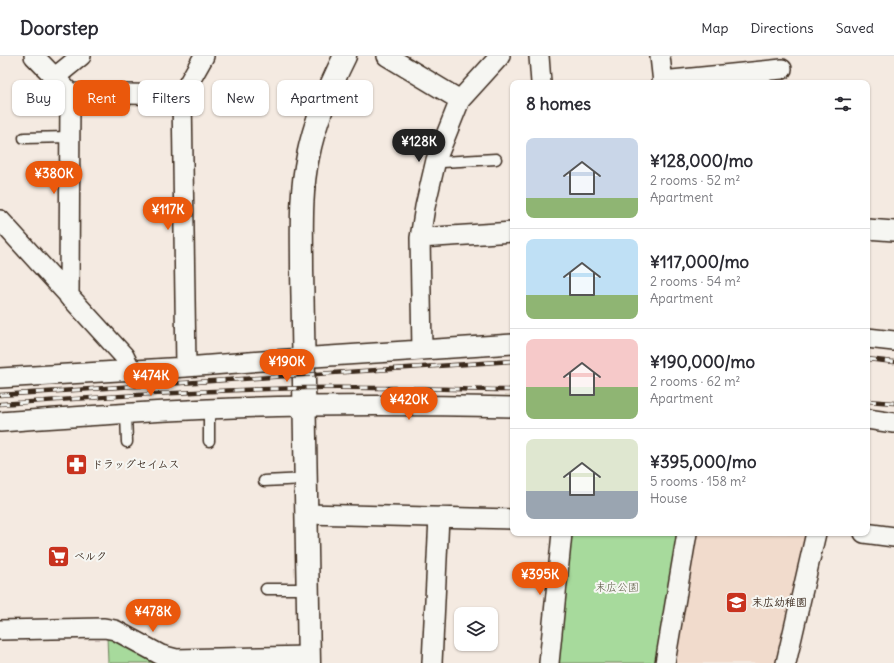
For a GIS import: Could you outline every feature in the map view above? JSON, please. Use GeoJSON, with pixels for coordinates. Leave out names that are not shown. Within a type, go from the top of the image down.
{"type":"FeatureCollection","features":[{"type":"Feature","properties":{"kind":"street"},"geometry":{"type":"LineString","coordinates":[[34,56],[70,93],[138,94]]}},
{"type":"Feature","properties":{"kind":"street"},"geometry":{"type":"LineString","coordinates":[[54,78],[81,56]]}},
{"type":"Feature","properties":{"kind":"street"},"geometry":{"type":"LineString","coordinates":[[190,80],[204,56]]}},
{"type":"Feature","properties":{"kind":"street"},"geometry":{"type":"LineString","coordinates":[[0,630],[104,628],[115,630],[161,659],[309,659],[302,205],[308,157],[321,108],[345,56]]}},
{"type":"Feature","properties":{"kind":"street"},"geometry":{"type":"LineString","coordinates":[[387,56],[460,100]]}},
{"type":"Feature","properties":{"kind":"street"},"geometry":{"type":"LineString","coordinates":[[422,350],[420,238],[425,207],[436,160],[460,100],[500,56]]}},
{"type":"Feature","properties":{"kind":"street"},"geometry":{"type":"LineString","coordinates":[[539,56],[541,80]]}},
{"type":"Feature","properties":{"kind":"street"},"geometry":{"type":"LineString","coordinates":[[660,56],[663,80]]}},
{"type":"Feature","properties":{"kind":"street"},"geometry":{"type":"LineString","coordinates":[[681,80],[783,69]]}},
{"type":"Feature","properties":{"kind":"street"},"geometry":{"type":"LineString","coordinates":[[69,297],[70,93]]}},
{"type":"Feature","properties":{"kind":"street"},"geometry":{"type":"LineString","coordinates":[[182,116],[186,367]]}},
{"type":"Feature","properties":{"kind":"street"},"geometry":{"type":"LineString","coordinates":[[0,220],[124,356],[132,370]]}},
{"type":"Feature","properties":{"kind":"street"},"geometry":{"type":"LineString","coordinates":[[870,229],[894,231]]}},
{"type":"Feature","properties":{"kind":"street"},"geometry":{"type":"LineString","coordinates":[[420,238],[510,232]]}},
{"type":"Feature","properties":{"kind":"street"},"geometry":{"type":"LineString","coordinates":[[870,338],[894,341]]}},
{"type":"Feature","properties":{"kind":"street"},"geometry":{"type":"LineString","coordinates":[[0,378],[186,367],[510,344]]}},
{"type":"Feature","properties":{"kind":"street"},"geometry":{"type":"LineString","coordinates":[[0,422],[126,413],[304,406],[434,405],[510,407]]}},
{"type":"Feature","properties":{"kind":"street"},"geometry":{"type":"LineString","coordinates":[[870,420],[894,424]]}},
{"type":"Feature","properties":{"kind":"street"},"geometry":{"type":"LineString","coordinates":[[306,514],[510,519]]}},
{"type":"Feature","properties":{"kind":"street"},"geometry":{"type":"LineString","coordinates":[[432,663],[439,517]]}},
{"type":"Feature","properties":{"kind":"street"},"geometry":{"type":"LineString","coordinates":[[870,534],[894,537]]}},
{"type":"Feature","properties":{"kind":"street"},"geometry":{"type":"LineString","coordinates":[[549,663],[562,536]]}},
{"type":"Feature","properties":{"kind":"street"},"geometry":{"type":"LineString","coordinates":[[665,663],[686,536]]}},
{"type":"Feature","properties":{"kind":"street"},"geometry":{"type":"LineString","coordinates":[[786,663],[815,536]]}},
{"type":"Feature","properties":{"kind":"lane"},"geometry":{"type":"LineString","coordinates":[[24,138],[70,137]]}},
{"type":"Feature","properties":{"kind":"lane"},"geometry":{"type":"LineString","coordinates":[[436,160],[442,162],[496,159]]}},
{"type":"Feature","properties":{"kind":"lane"},"geometry":{"type":"LineString","coordinates":[[209,409],[209,441]]}},
{"type":"Feature","properties":{"kind":"lane"},"geometry":{"type":"LineString","coordinates":[[126,413],[127,442]]}},
{"type":"Feature","properties":{"kind":"lane"},"geometry":{"type":"LineString","coordinates":[[264,480],[306,479]]}},
{"type":"Feature","properties":{"kind":"lane"},"geometry":{"type":"LineString","coordinates":[[266,589],[308,589]]}},
{"type":"Feature","properties":{"kind":"shaded area","name":"末広幼稚園"},"geometry":{"type":"Polygon","coordinates":[[[695,536],[803,536],[806,541],[777,663],[673,663],[695,536]]]}},
{"type":"Feature","properties":{"kind":"green space","name":"末広公園"},"geometry":{"type":"Polygon","coordinates":[[[568,536],[679,536],[658,663],[557,663],[568,536]]]}},
{"type":"Feature","properties":{"kind":"green space"},"geometry":{"type":"Polygon","coordinates":[[[107,637],[117,640],[154,659],[154,663],[108,663],[107,637]]]}},
{"type":"Feature","properties":{"kind":"railway"},"geometry":{"type":"LineString","coordinates":[[870,359],[894,362]]}},
{"type":"Feature","properties":{"kind":"railway"},"geometry":{"type":"LineString","coordinates":[[0,395],[510,361]]}},
{"type":"Feature","properties":{"kind":"railway"},"geometry":{"type":"LineString","coordinates":[[0,404],[229,390],[305,388],[510,390]]}},
{"type":"Feature","properties":{"kind":"railway"},"geometry":{"type":"LineString","coordinates":[[870,401],[894,403]]}},
{"type":"Feature","properties":{"kind":"place","name":"ドラッグセイムス"},"geometry":{"type":"Point","coordinates":[76,464]}},
{"type":"Feature","properties":{"kind":"place","name":"ベルク"},"geometry":{"type":"Point","coordinates":[58,556]}},
{"type":"Feature","properties":{"kind":"place","name":"末広幼稚園"},"geometry":{"type":"Point","coordinates":[737,602]}}]}
